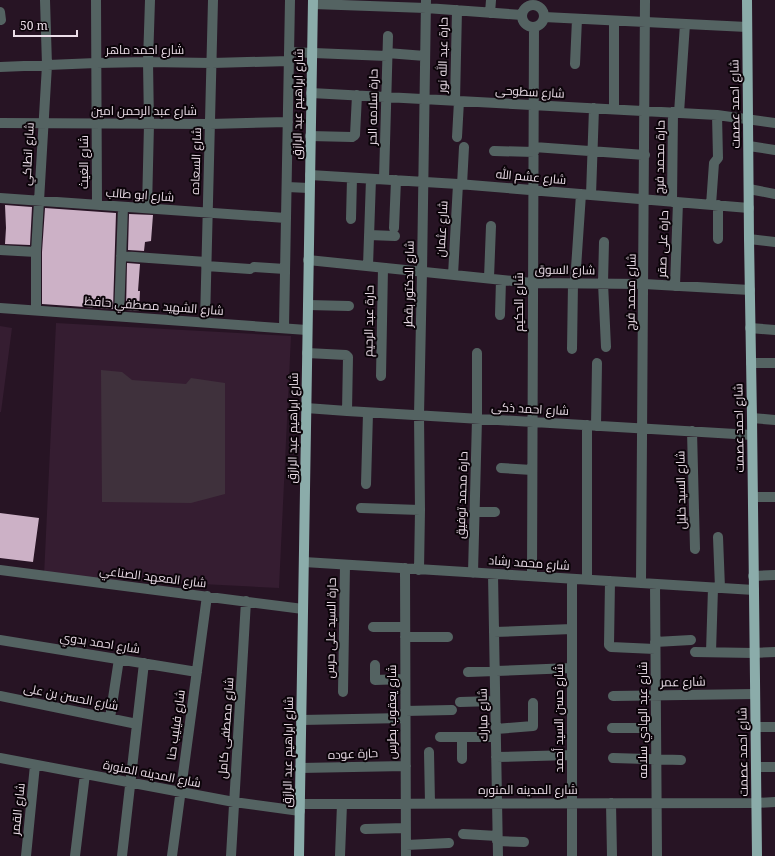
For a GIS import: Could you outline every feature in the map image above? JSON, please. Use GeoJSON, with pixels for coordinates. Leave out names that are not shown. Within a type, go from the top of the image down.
{"type":"FeatureCollection","features":[{"type":"Feature","properties":{"kind":"main road","name":"شارع احمد عصمت"},"geometry":{"type":"LineString","coordinates":[[747,0],[757,856]]}},
{"type":"Feature","properties":{"kind":"main road","name":"شارع ابراهيم عبد الرازق"},"geometry":{"type":"LineString","coordinates":[[299,856],[313,2]]}},
{"type":"Feature","properties":{"kind":"street","name":"شارع انطاكي"},"geometry":{"type":"LineString","coordinates":[[36,310],[36,252],[47,65],[45,0]]}},
{"type":"Feature","properties":{"kind":"street","name":"شارع الغيث"},"geometry":{"type":"LineString","coordinates":[[96,0],[97,205]]}},
{"type":"Feature","properties":{"kind":"street"},"geometry":{"type":"LineString","coordinates":[[146,208],[149,124],[148,62],[150,0]]}},
{"type":"Feature","properties":{"kind":"street","name":"شارع السعاده"},"geometry":{"type":"LineString","coordinates":[[205,322],[213,0]]}},
{"type":"Feature","properties":{"kind":"street","name":"شارع ابراهيم عبد الرازق"},"geometry":{"type":"LineString","coordinates":[[284,327],[290,0]]}},
{"type":"Feature","properties":{"kind":"street"},"geometry":{"type":"LineString","coordinates":[[490,13],[491,0]]}},
{"type":"Feature","properties":{"kind":"street","name":"شارع محمد فرج"},"geometry":{"type":"LineString","coordinates":[[642,583],[646,0]]}},
{"type":"Feature","properties":{"kind":"street"},"geometry":{"type":"LineString","coordinates":[[313,2],[426,4],[457,10],[522,15]]}},
{"type":"Feature","properties":{"kind":"street"},"geometry":{"type":"LineString","coordinates":[[535,3],[541,8],[544,17],[542,23],[537,27],[531,27],[525,24],[522,15],[528,6],[535,3]]}},
{"type":"Feature","properties":{"kind":"street","name":"شارع الدكتور بقطر"},"geometry":{"type":"LineString","coordinates":[[419,570],[419,415],[426,4]]}},
{"type":"Feature","properties":{"kind":"street","name":"حارة عبد الله نور"},"geometry":{"type":"LineString","coordinates":[[457,10],[457,137]]}},
{"type":"Feature","properties":{"kind":"street"},"geometry":{"type":"LineString","coordinates":[[544,17],[747,27]]}},
{"type":"Feature","properties":{"kind":"street"},"geometry":{"type":"LineString","coordinates":[[575,64],[577,19]]}},
{"type":"Feature","properties":{"kind":"street"},"geometry":{"type":"LineString","coordinates":[[614,21],[614,109]]}},
{"type":"Feature","properties":{"kind":"street","name":"حارة محمد فرج"},"geometry":{"type":"LineString","coordinates":[[675,202],[676,112],[685,24]]}},
{"type":"Feature","properties":{"kind":"street","name":"شارع الحكيم"},"geometry":{"type":"LineString","coordinates":[[532,576],[534,27]]}},
{"type":"Feature","properties":{"kind":"street","name":"حارة سلامه الحر"},"geometry":{"type":"LineString","coordinates":[[384,179],[388,36]]}},
{"type":"Feature","properties":{"kind":"street","name":"شارع احمد ماهر"},"geometry":{"type":"LineString","coordinates":[[0,67],[148,62],[212,63],[289,56],[312,52],[425,56]]}},
{"type":"Feature","properties":{"kind":"street","name":"شارع سطوحى"},"geometry":{"type":"LineString","coordinates":[[311,93],[676,112],[717,115],[775,123]]}},
{"type":"Feature","properties":{"kind":"street"},"geometry":{"type":"LineString","coordinates":[[310,136],[352,137],[355,135],[357,95]]}},
{"type":"Feature","properties":{"kind":"street"},"geometry":{"type":"LineString","coordinates":[[572,349],[574,283],[592,151],[594,108]]}},
{"type":"Feature","properties":{"kind":"street"},"geometry":{"type":"LineString","coordinates":[[717,115],[718,158],[714,163],[714,205],[718,239]]}},
{"type":"Feature","properties":{"kind":"street","name":"شارع عبد الرحمن امين"},"geometry":{"type":"LineString","coordinates":[[0,123],[210,124],[288,122]]}},
{"type":"Feature","properties":{"kind":"street"},"geometry":{"type":"LineString","coordinates":[[749,146],[775,150]]}},
{"type":"Feature","properties":{"kind":"street","name":"شارع عثمان"},"geometry":{"type":"LineString","coordinates":[[453,275],[464,147]]}},
{"type":"Feature","properties":{"kind":"street"},"geometry":{"type":"LineString","coordinates":[[494,151],[592,151],[645,155]]}},
{"type":"Feature","properties":{"kind":"street","name":"شارع عشم الله"},"geometry":{"type":"LineString","coordinates":[[310,175],[460,184],[749,208]]}},
{"type":"Feature","properties":{"kind":"street"},"geometry":{"type":"LineString","coordinates":[[351,219],[352,178]]}},
{"type":"Feature","properties":{"kind":"street"},"geometry":{"type":"LineString","coordinates":[[368,266],[372,179]]}},
{"type":"Feature","properties":{"kind":"street"},"geometry":{"type":"LineString","coordinates":[[369,235],[394,232],[396,180]]}},
{"type":"Feature","properties":{"kind":"street"},"geometry":{"type":"LineString","coordinates":[[287,187],[309,188]]}},
{"type":"Feature","properties":{"kind":"street"},"geometry":{"type":"LineString","coordinates":[[749,189],[775,194]]}},
{"type":"Feature","properties":{"kind":"street","name":"شارع ابو طالب"},"geometry":{"type":"LineString","coordinates":[[0,198],[286,218]]}},
{"type":"Feature","properties":{"kind":"street","name":"حارة على صقر"},"geometry":{"type":"LineString","coordinates":[[675,202],[675,286]]}},
{"type":"Feature","properties":{"kind":"street"},"geometry":{"type":"LineString","coordinates":[[119,316],[123,207]]}},
{"type":"Feature","properties":{"kind":"street"},"geometry":{"type":"LineString","coordinates":[[489,278],[491,226]]}},
{"type":"Feature","properties":{"kind":"street"},"geometry":{"type":"LineString","coordinates":[[749,239],[775,242]]}},
{"type":"Feature","properties":{"kind":"street"},"geometry":{"type":"LineString","coordinates":[[604,242],[603,284],[606,347]]}},
{"type":"Feature","properties":{"kind":"street"},"geometry":{"type":"LineString","coordinates":[[0,250],[36,252]]}},
{"type":"Feature","properties":{"kind":"street"},"geometry":{"type":"LineString","coordinates":[[121,256],[252,268],[285,269]]}},
{"type":"Feature","properties":{"kind":"street","name":"شارع السوق"},"geometry":{"type":"LineString","coordinates":[[308,260],[532,283],[644,284],[750,290]]}},
{"type":"Feature","properties":{"kind":"street","name":"حارة عبد الرحيم"},"geometry":{"type":"LineString","coordinates":[[381,376],[383,268]]}},
{"type":"Feature","properties":{"kind":"street"},"geometry":{"type":"LineString","coordinates":[[500,280],[500,315]]}},
{"type":"Feature","properties":{"kind":"street"},"geometry":{"type":"LineString","coordinates":[[308,304],[349,306]]}},
{"type":"Feature","properties":{"kind":"street","name":"شارع الشهيد مصطفي حافظ"},"geometry":{"type":"LineString","coordinates":[[0,308],[284,327],[307,330]]}},
{"type":"Feature","properties":{"kind":"street"},"geometry":{"type":"LineString","coordinates":[[750,328],[775,330]]}},
{"type":"Feature","properties":{"kind":"street"},"geometry":{"type":"LineString","coordinates":[[307,353],[346,355],[348,357],[347,411]]}},
{"type":"Feature","properties":{"kind":"street","name":"حارة محمد توفيق"},"geometry":{"type":"LineString","coordinates":[[473,573],[477,353]]}},
{"type":"Feature","properties":{"kind":"street"},"geometry":{"type":"LineString","coordinates":[[587,580],[591,426],[598,363]]}},
{"type":"Feature","properties":{"kind":"street"},"geometry":{"type":"LineString","coordinates":[[751,363],[775,363]]}},
{"type":"Feature","properties":{"kind":"street","name":"شارع احمد ذكى"},"geometry":{"type":"LineString","coordinates":[[306,408],[752,435]]}},
{"type":"Feature","properties":{"kind":"street"},"geometry":{"type":"LineString","coordinates":[[366,484],[368,412]]}},
{"type":"Feature","properties":{"kind":"street"},"geometry":{"type":"LineString","coordinates":[[752,418],[775,420]]}},
{"type":"Feature","properties":{"kind":"street","name":"شارع السيد خليل"},"geometry":{"type":"LineString","coordinates":[[692,431],[695,549]]}},
{"type":"Feature","properties":{"kind":"street"},"geometry":{"type":"LineString","coordinates":[[501,468],[532,470]]}},
{"type":"Feature","properties":{"kind":"street"},"geometry":{"type":"LineString","coordinates":[[753,497],[775,497]]}},
{"type":"Feature","properties":{"kind":"street"},"geometry":{"type":"LineString","coordinates":[[361,508],[420,510]]}},
{"type":"Feature","properties":{"kind":"street"},"geometry":{"type":"LineString","coordinates":[[474,512],[494,512]]}},
{"type":"Feature","properties":{"kind":"street"},"geometry":{"type":"LineString","coordinates":[[711,652],[718,537]]}},
{"type":"Feature","properties":{"kind":"street","name":"شارع محمد رشاد"},"geometry":{"type":"LineString","coordinates":[[304,562],[754,590]]}},
{"type":"Feature","properties":{"kind":"street","name":"حارة السيد على حرس"},"geometry":{"type":"LineString","coordinates":[[343,692],[345,564]]}},
{"type":"Feature","properties":{"kind":"street","name":"شارع يعقوب بطرس"},"geometry":{"type":"LineString","coordinates":[[405,568],[406,856]]}},
{"type":"Feature","properties":{"kind":"street","name":"شارع المعهد الصناعي"},"geometry":{"type":"LineString","coordinates":[[0,570],[303,609]]}},
{"type":"Feature","properties":{"kind":"street","name":"شارع مبارك"},"geometry":{"type":"LineString","coordinates":[[493,574],[498,856]]}},
{"type":"Feature","properties":{"kind":"street"},"geometry":{"type":"LineString","coordinates":[[753,576],[775,575]]}},
{"type":"Feature","properties":{"kind":"street","name":"شارع حسن السيد أحمد"},"geometry":{"type":"LineString","coordinates":[[572,579],[572,856]]}},
{"type":"Feature","properties":{"kind":"street"},"geometry":{"type":"LineString","coordinates":[[610,581],[609,645],[611,647],[655,645],[691,640]]}},
{"type":"Feature","properties":{"kind":"street","name":"شارع عبد الهادي سلامه"},"geometry":{"type":"LineString","coordinates":[[655,584],[657,856]]}},
{"type":"Feature","properties":{"kind":"street","name":"شارع فيليب حنا"},"geometry":{"type":"LineString","coordinates":[[172,856],[207,596]]}},
{"type":"Feature","properties":{"kind":"street","name":"شارع مصطفى كامل"},"geometry":{"type":"LineString","coordinates":[[232,856],[246,602]]}},
{"type":"Feature","properties":{"kind":"street"},"geometry":{"type":"LineString","coordinates":[[373,627],[448,637]]}},
{"type":"Feature","properties":{"kind":"street"},"geometry":{"type":"LineString","coordinates":[[494,632],[572,629]]}},
{"type":"Feature","properties":{"kind":"street","name":"شارع احمد بدوي"},"geometry":{"type":"LineString","coordinates":[[0,640],[197,672]]}},
{"type":"Feature","properties":{"kind":"street"},"geometry":{"type":"LineString","coordinates":[[695,652],[775,652]]}},
{"type":"Feature","properties":{"kind":"street"},"geometry":{"type":"LineString","coordinates":[[110,718],[119,659]]}},
{"type":"Feature","properties":{"kind":"street"},"geometry":{"type":"LineString","coordinates":[[122,856],[144,663]]}},
{"type":"Feature","properties":{"kind":"street"},"geometry":{"type":"LineString","coordinates":[[375,665],[375,680],[405,679]]}},
{"type":"Feature","properties":{"kind":"street"},"geometry":{"type":"LineString","coordinates":[[468,672],[572,668]]}},
{"type":"Feature","properties":{"kind":"street","name":"شارع عمر"},"geometry":{"type":"LineString","coordinates":[[613,696],[755,694]]}},
{"type":"Feature","properties":{"kind":"street","name":"شارع الحسن بن على"},"geometry":{"type":"LineString","coordinates":[[0,696],[137,724]]}},
{"type":"Feature","properties":{"kind":"street"},"geometry":{"type":"LineString","coordinates":[[460,702],[495,701]]}},
{"type":"Feature","properties":{"kind":"street"},"geometry":{"type":"LineString","coordinates":[[440,737],[462,737],[496,733],[533,726],[533,703]]}},
{"type":"Feature","properties":{"kind":"street"},"geometry":{"type":"LineString","coordinates":[[301,720],[406,715],[452,710]]}},
{"type":"Feature","properties":{"kind":"street"},"geometry":{"type":"LineString","coordinates":[[755,727],[775,727]]}},
{"type":"Feature","properties":{"kind":"street"},"geometry":{"type":"LineString","coordinates":[[612,728],[656,728]]}},
{"type":"Feature","properties":{"kind":"street"},"geometry":{"type":"LineString","coordinates":[[462,737],[462,759]]}},
{"type":"Feature","properties":{"kind":"street"},"geometry":{"type":"LineString","coordinates":[[429,752],[430,803]]}},
{"type":"Feature","properties":{"kind":"street"},"geometry":{"type":"LineString","coordinates":[[496,756],[572,755]]}},
{"type":"Feature","properties":{"kind":"street","name":"شارع المدينه المنورة"},"geometry":{"type":"LineString","coordinates":[[0,758],[234,802],[300,808]]}},
{"type":"Feature","properties":{"kind":"street"},"geometry":{"type":"LineString","coordinates":[[613,758],[681,760]]}},
{"type":"Feature","properties":{"kind":"street","name":"شارع القمر"},"geometry":{"type":"LineString","coordinates":[[26,856],[35,765]]}},
{"type":"Feature","properties":{"kind":"street","name":"حارة عوده"},"geometry":{"type":"LineString","coordinates":[[300,768],[406,766]]}},
{"type":"Feature","properties":{"kind":"street"},"geometry":{"type":"LineString","coordinates":[[756,767],[775,767]]}},
{"type":"Feature","properties":{"kind":"street"},"geometry":{"type":"LineString","coordinates":[[75,856],[85,774]]}},
{"type":"Feature","properties":{"kind":"street","name":"شارع المدينه المنوره"},"geometry":{"type":"LineString","coordinates":[[300,808],[342,804],[406,803],[775,802]]}},
{"type":"Feature","properties":{"kind":"street"},"geometry":{"type":"LineString","coordinates":[[611,803],[612,856]]}},
{"type":"Feature","properties":{"kind":"street"},"geometry":{"type":"LineString","coordinates":[[340,856],[342,804]]}},
{"type":"Feature","properties":{"kind":"street"},"geometry":{"type":"LineString","coordinates":[[365,829],[406,828]]}},
{"type":"Feature","properties":{"kind":"street"},"geometry":{"type":"LineString","coordinates":[[463,834],[524,842]]}},
{"type":"Feature","properties":{"kind":"street"},"geometry":{"type":"LineString","coordinates":[[406,845],[449,843]]}},
{"type":"Feature","properties":{"kind":"shaded area"},"geometry":{"type":"Polygon","coordinates":[[[56,323],[291,336],[279,588],[44,576],[56,323]]]}},
{"type":"Feature","properties":{"kind":"shaded area"},"geometry":{"type":"Polygon","coordinates":[[[0,326],[12,328],[1,412],[0,412],[0,326]]]}},
{"type":"Feature","properties":{"kind":"shaded area"},"geometry":{"type":"Polygon","coordinates":[[[101,370],[122,372],[132,380],[186,384],[191,378],[225,383],[225,494],[191,503],[102,502],[101,370]]]}},
{"type":"Feature","properties":{"kind":"building"},"geometry":{"type":"Polygon","coordinates":[[[5,205],[32,207],[30,245],[5,244],[5,205]]]}},
{"type":"Feature","properties":{"kind":"building"},"geometry":{"type":"Polygon","coordinates":[[[45,208],[116,213],[113,309],[42,304],[42,252],[45,208]]]}},
{"type":"Feature","properties":{"kind":"building"},"geometry":{"type":"Polygon","coordinates":[[[129,214],[153,215],[151,241],[145,242],[144,251],[128,250],[129,214]]]}},
{"type":"Feature","properties":{"kind":"building"},"geometry":{"type":"Polygon","coordinates":[[[127,263],[140,264],[138,291],[140,291],[139,311],[126,310],[127,263]]]}},
{"type":"Feature","properties":{"kind":"building"},"geometry":{"type":"Polygon","coordinates":[[[0,513],[39,518],[33,562],[0,558],[0,513]]]}}]}
